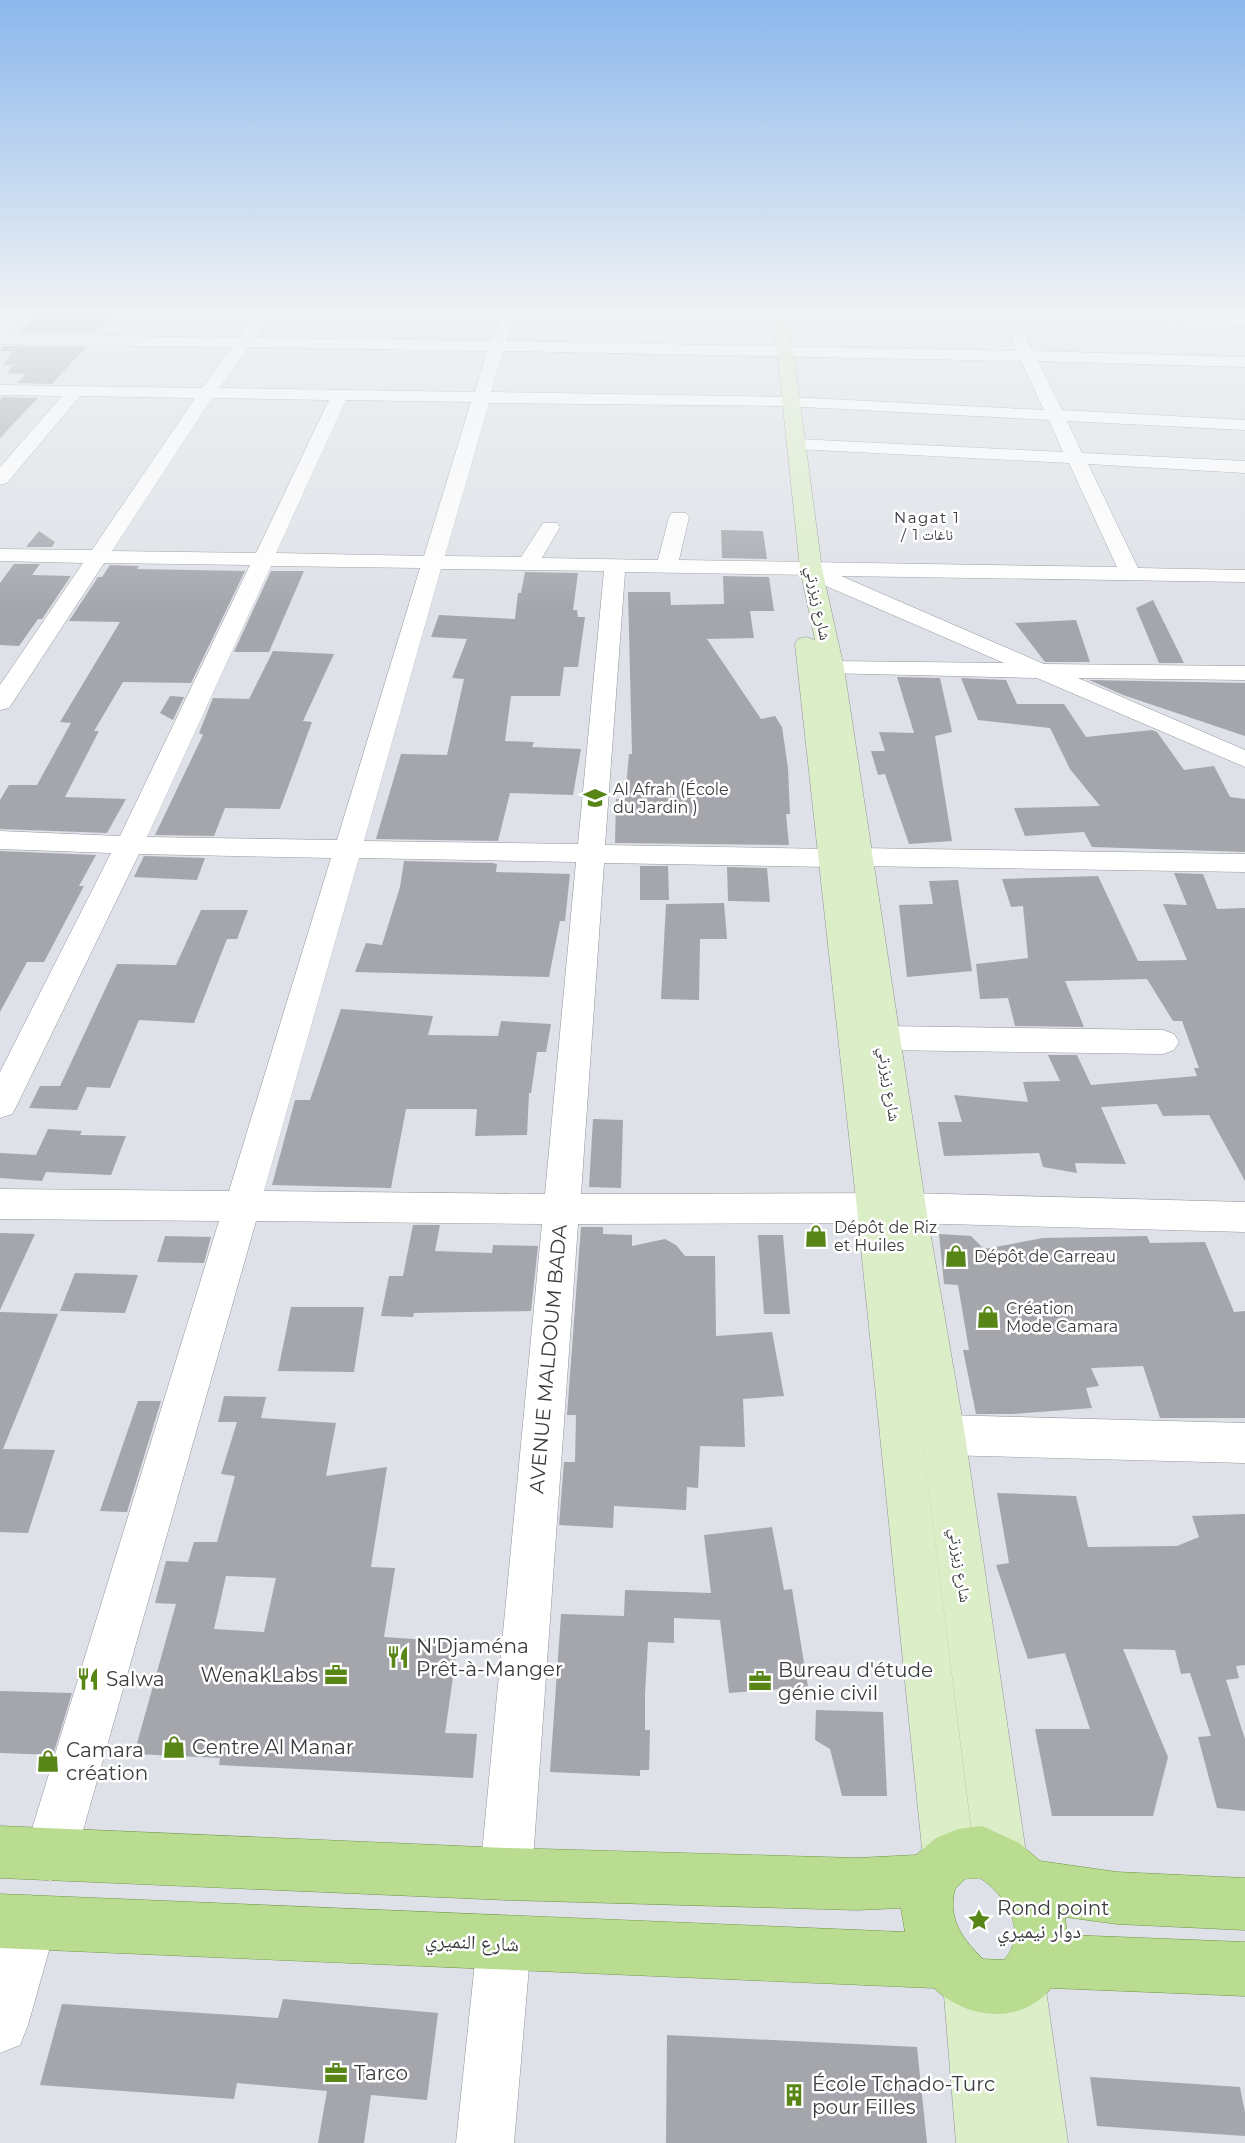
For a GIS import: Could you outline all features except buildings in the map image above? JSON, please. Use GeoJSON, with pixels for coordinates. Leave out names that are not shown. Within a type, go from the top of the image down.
{"type":"FeatureCollection","features":[{"type":"Feature","properties":{"kind":"main road"},"geometry":{"type":"LineString","coordinates":[[0,1852],[506,1874],[857,1884],[940,1869],[963,1853],[982,1852],[1013,1872],[1116,1898],[1245,1904]]}},
{"type":"Feature","properties":{"kind":"main road"},"geometry":{"type":"LineString","coordinates":[[940,1869],[926,1902],[933,1939],[992,1972],[1041,1927],[1037,1908],[1013,1872]]}},
{"type":"Feature","properties":{"kind":"main road","name":"شارع النميري"},"geometry":{"type":"LineString","coordinates":[[15,1921],[504,1943],[992,1972],[1088,1964],[1245,1969]]}},
{"type":"Feature","properties":{"kind":"street"},"geometry":{"type":"LineString","coordinates":[[0,479],[60,409]]}},
{"type":"Feature","properties":{"kind":"street"},"geometry":{"type":"LineString","coordinates":[[0,703],[196,409]]}},
{"type":"Feature","properties":{"kind":"street"},"geometry":{"type":"LineString","coordinates":[[0,1105],[129,845],[334,409]]}},
{"type":"Feature","properties":{"kind":"street"},"geometry":{"type":"LineString","coordinates":[[50,1855],[432,562],[480,409]]}},
{"type":"Feature","properties":{"kind":"street","name":"شارع زيزرتي"},"geometry":{"type":"LineString","coordinates":[[785,409],[810,570],[832,668],[844,858],[883,1038],[891,1209],[940,1869]]}},
{"type":"Feature","properties":{"kind":"street","name":"شارع زيزرتي"},"geometry":{"type":"LineString","coordinates":[[786,409],[797,444],[844,858],[891,1209],[944,1435],[1013,1872]]}},
{"type":"Feature","properties":{"kind":"street"},"geometry":{"type":"LineString","coordinates":[[931,409],[1245,425]]}},
{"type":"Feature","properties":{"kind":"street"},"geometry":{"type":"LineString","coordinates":[[1054,409],[1130,573]]}},
{"type":"Feature","properties":{"kind":"street"},"geometry":{"type":"LineString","coordinates":[[797,444],[1245,467]]}},
{"type":"Feature","properties":{"kind":"street"},"geometry":{"type":"LineString","coordinates":[[667,566],[679,517]]}},
{"type":"Feature","properties":{"kind":"street"},"geometry":{"type":"LineString","coordinates":[[528,563],[550,527]]}},
{"type":"Feature","properties":{"kind":"street"},"geometry":{"type":"LineString","coordinates":[[0,555],[1245,576]]}},
{"type":"Feature","properties":{"kind":"street","name":"AVENUE MALDOUM BADA"},"geometry":{"type":"LineString","coordinates":[[506,1874],[615,564]]}},
{"type":"Feature","properties":{"kind":"street"},"geometry":{"type":"LineString","coordinates":[[810,570],[1245,759]]}},
{"type":"Feature","properties":{"kind":"street"},"geometry":{"type":"LineString","coordinates":[[832,668],[1245,672]]}},
{"type":"Feature","properties":{"kind":"street"},"geometry":{"type":"LineString","coordinates":[[0,840],[129,845],[349,849],[591,849],[844,858],[1245,863]]}},
{"type":"Feature","properties":{"kind":"street"},"geometry":{"type":"LineString","coordinates":[[883,1038],[1163,1042]]}},
{"type":"Feature","properties":{"kind":"street"},"geometry":{"type":"LineString","coordinates":[[0,1204],[560,1209],[891,1209],[1245,1217]]}},
{"type":"Feature","properties":{"kind":"street"},"geometry":{"type":"LineString","coordinates":[[944,1435],[1245,1443]]}},
{"type":"Feature","properties":{"kind":"street"},"geometry":{"type":"LineString","coordinates":[[0,2025],[15,1921]]}},
{"type":"Feature","properties":{"kind":"street"},"geometry":{"type":"LineString","coordinates":[[485,2143],[504,1943]]}},
{"type":"Feature","properties":{"kind":"street"},"geometry":{"type":"LineString","coordinates":[[985,2143],[992,1972]]}},
{"type":"Feature","properties":{"kind":"street"},"geometry":{"type":"LineString","coordinates":[[992,1972],[1039,2143]]}},
{"type":"Feature","properties":{"kind":"place","name":"Al Afrah (École du Jardin )"},"geometry":{"type":"Point","coordinates":[595,798]}},
{"type":"Feature","properties":{"kind":"place","name":"Dépôt de Riz et Huiles"},"geometry":{"type":"Point","coordinates":[816,1236]}},
{"type":"Feature","properties":{"kind":"place","name":"Dépôt de Carreau"},"geometry":{"type":"Point","coordinates":[956,1256]}},
{"type":"Feature","properties":{"kind":"place","name":"Création Mode Camara"},"geometry":{"type":"Point","coordinates":[988,1317]}},
{"type":"Feature","properties":{"kind":"place","name":"N'Djaména Prêt-à-Manger"},"geometry":{"type":"Point","coordinates":[398,1657]}},
{"type":"Feature","properties":{"kind":"place","name":"WenakLabs"},"geometry":{"type":"Point","coordinates":[336,1675]}},
{"type":"Feature","properties":{"kind":"place","name":"Salwa"},"geometry":{"type":"Point","coordinates":[88,1679]}},
{"type":"Feature","properties":{"kind":"place","name":"Bureau d'étude génie civil"},"geometry":{"type":"Point","coordinates":[760,1681]}},
{"type":"Feature","properties":{"kind":"place","name":"Centre Al Manar"},"geometry":{"type":"Point","coordinates":[174,1747]}},
{"type":"Feature","properties":{"kind":"place","name":"Camara création"},"geometry":{"type":"Point","coordinates":[48,1761]}},
{"type":"Feature","properties":{"kind":"place","name":"Rond point دوار نيميري"},"geometry":{"type":"Point","coordinates":[979,1920]}},
{"type":"Feature","properties":{"kind":"place","name":"Tarco"},"geometry":{"type":"Point","coordinates":[336,2073]}},
{"type":"Feature","properties":{"kind":"place","name":"École Tchado-Turc pour Filles"},"geometry":{"type":"Point","coordinates":[794,2095]}},
{"type":"Feature","properties":{"kind":"district","name":"Nagat 1 / ناغات 1"},"geometry":{"type":"Point","coordinates":[927,526]}}]}
